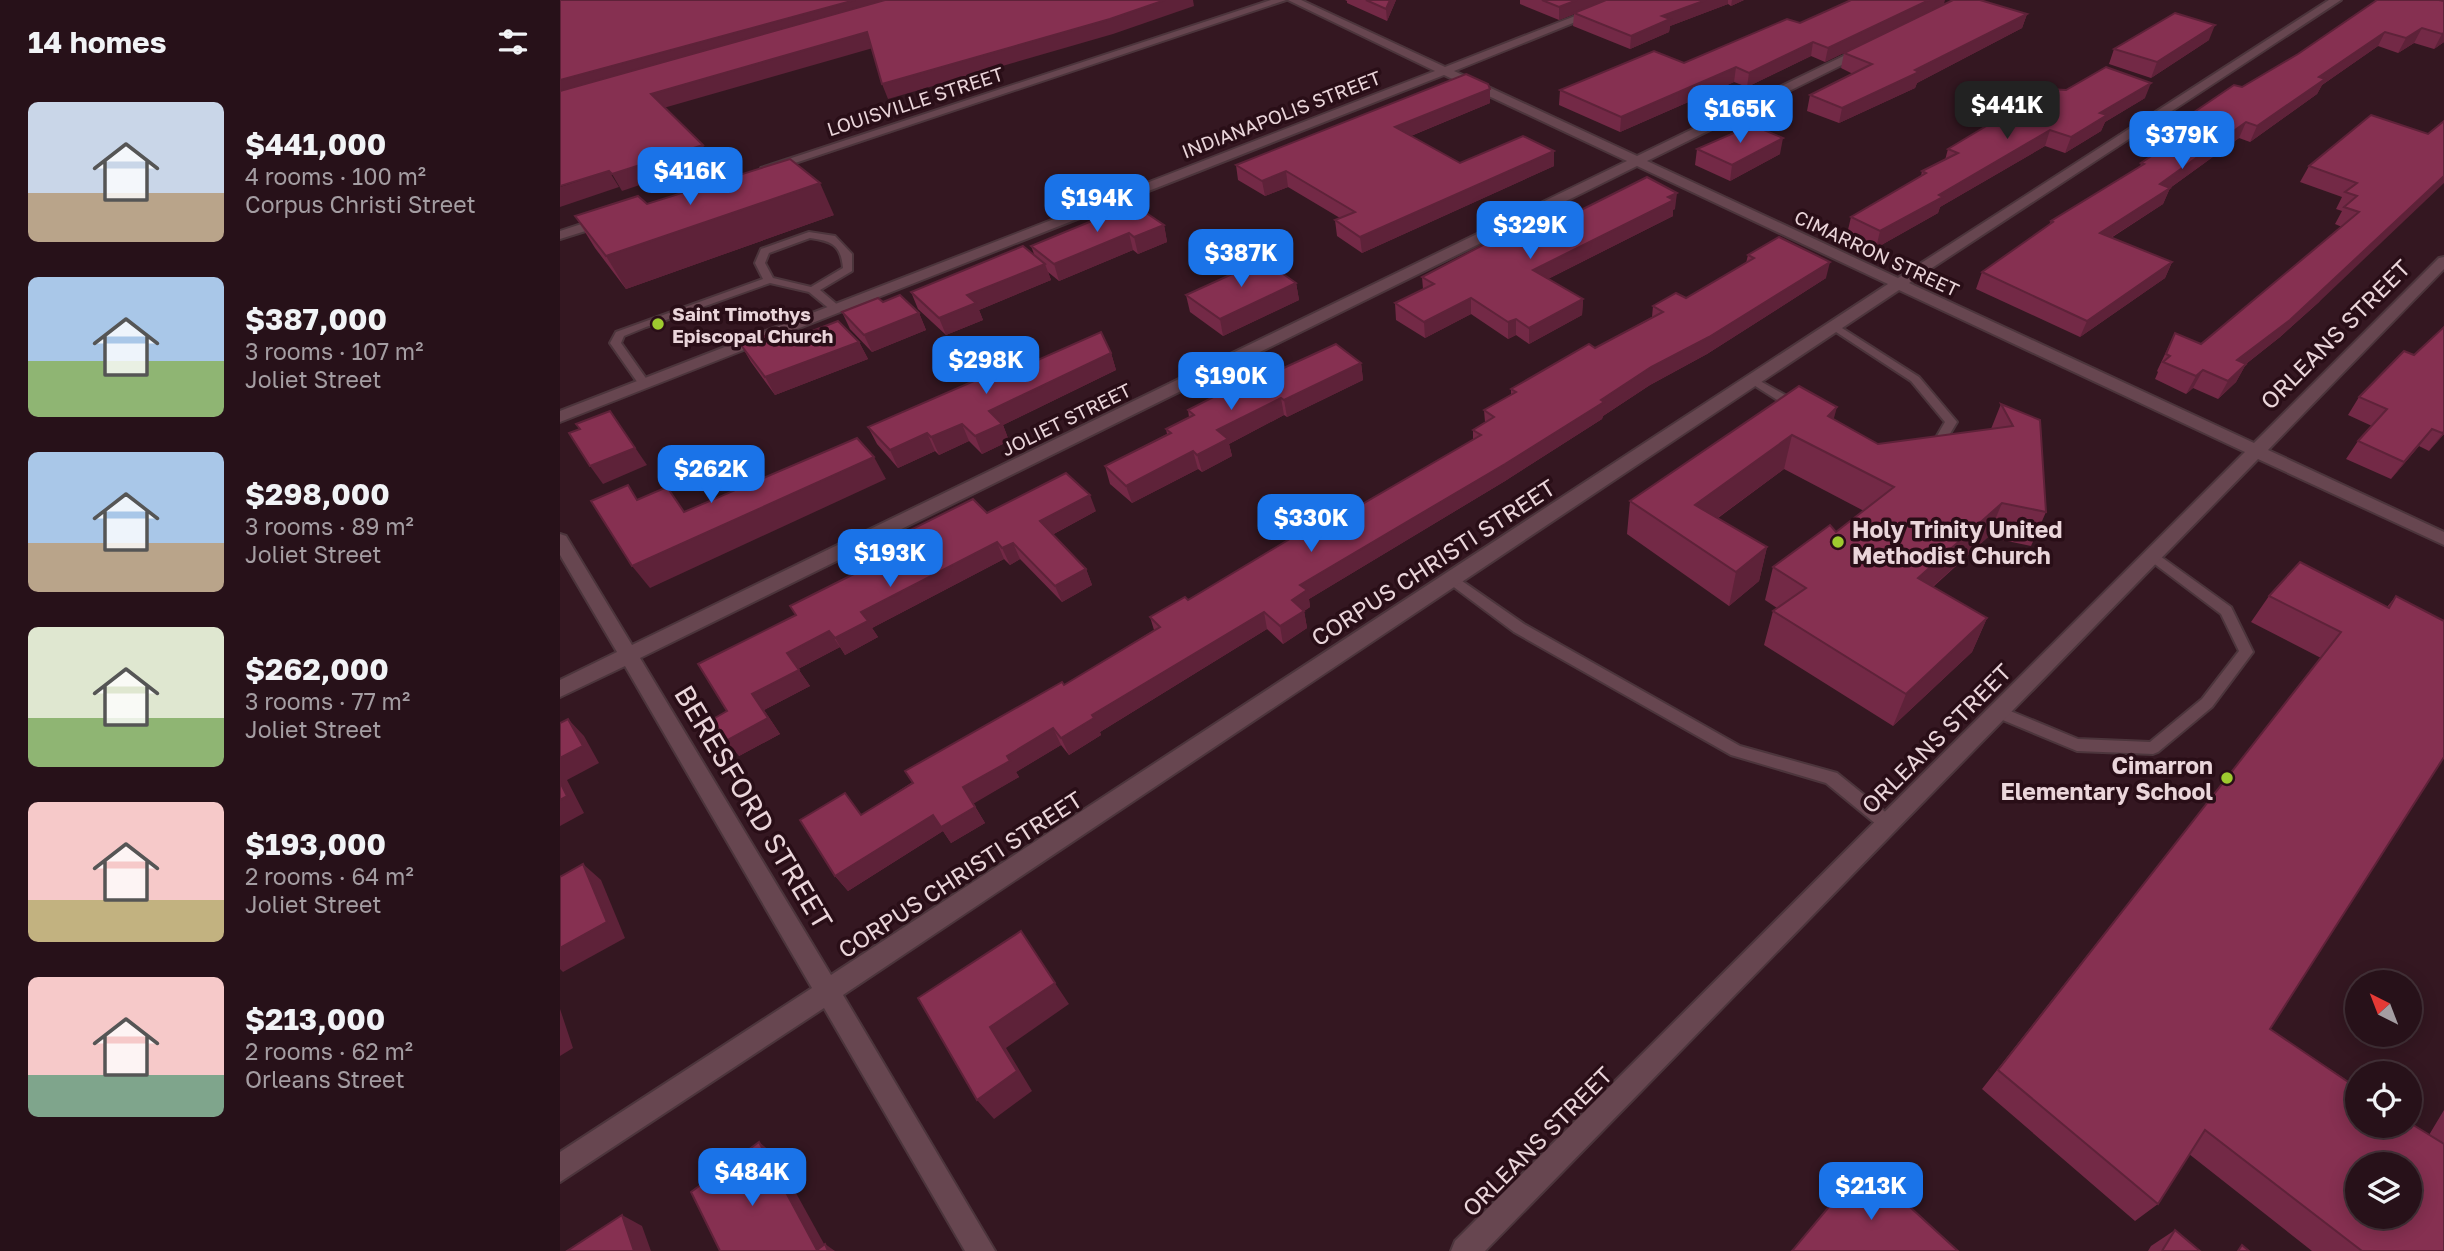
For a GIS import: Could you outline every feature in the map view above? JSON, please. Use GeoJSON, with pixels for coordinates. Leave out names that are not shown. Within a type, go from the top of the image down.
{"type":"FeatureCollection","features":[{"type":"Feature","properties":{"kind":"street","name":"LOUISVILLE STREET"},"geometry":{"type":"LineString","coordinates":[[757,171],[1281,0]]}},
{"type":"Feature","properties":{"kind":"street","name":"CIMARRON STREET"},"geometry":{"type":"LineString","coordinates":[[1293,0],[2444,539]]}},
{"type":"Feature","properties":{"kind":"street","name":"INDIANAPOLIS STREET"},"geometry":{"type":"LineString","coordinates":[[560,417],[1625,0]]}},
{"type":"Feature","properties":{"kind":"street","name":"CORPUS CHRISTI STREET"},"geometry":{"type":"LineString","coordinates":[[560,1168],[1898,284],[2336,0]]}},
{"type":"Feature","properties":{"kind":"street","name":"JOLIET STREET"},"geometry":{"type":"LineString","coordinates":[[560,689],[1881,42]]}},
{"type":"Feature","properties":{"kind":"street"},"geometry":{"type":"LineString","coordinates":[[560,235],[625,214]]}},
{"type":"Feature","properties":{"kind":"street","name":"ORLEANS STREET"},"geometry":{"type":"LineString","coordinates":[[1465,1251],[2444,261]]}},
{"type":"Feature","properties":{"kind":"street","name":"BERESFORD STREET"},"geometry":{"type":"LineString","coordinates":[[560,540],[829,990],[981,1251]]}},
{"type":"Feature","properties":{"kind":"lane"},"geometry":{"type":"LineString","coordinates":[[769,280],[760,263],[765,251],[809,235],[832,238],[846,254],[848,270],[813,290]]}},
{"type":"Feature","properties":{"kind":"lane"},"geometry":{"type":"LineString","coordinates":[[644,384],[615,343],[620,334],[769,280],[813,290],[836,309]]}},
{"type":"Feature","properties":{"kind":"lane"},"geometry":{"type":"LineString","coordinates":[[1834,327],[1915,379],[1951,422],[1938,444],[1916,451]]}},
{"type":"Feature","properties":{"kind":"lane"},"geometry":{"type":"LineString","coordinates":[[1753,380],[1811,416]]}},
{"type":"Feature","properties":{"kind":"lane"},"geometry":{"type":"LineString","coordinates":[[1998,712],[2077,744],[2153,748],[2207,703],[2246,652],[2226,611],[2153,556]]}},
{"type":"Feature","properties":{"kind":"lane"},"geometry":{"type":"LineString","coordinates":[[1451,579],[1519,628],[1736,751],[1831,778],[1888,824]]}},
{"type":"Feature","properties":{"kind":"building"},"geometry":{"type":"Polygon","coordinates":[[[560,0],[855,0],[560,80],[560,0]]]}},
{"type":"Feature","properties":{"kind":"building"},"geometry":{"type":"Polygon","coordinates":[[[885,0],[1165,0],[1110,19],[882,84],[867,32],[651,94],[703,145],[612,174],[609,171],[560,186],[560,91],[885,0]]]}},
{"type":"Feature","properties":{"kind":"building"},"geometry":{"type":"Polygon","coordinates":[[[1366,0],[1390,0],[1386,9],[1366,0]]]}},
{"type":"Feature","properties":{"kind":"building"},"geometry":{"type":"Polygon","coordinates":[[[1542,0],[1577,0],[1559,7],[1542,0]]]}},
{"type":"Feature","properties":{"kind":"building"},"geometry":{"type":"Polygon","coordinates":[[[1606,0],[1706,0],[1662,16],[1670,19],[1631,36],[1574,13],[1606,0]]]}},
{"type":"Feature","properties":{"kind":"building"},"geometry":{"type":"Polygon","coordinates":[[[1851,0],[1929,0],[1828,48],[1813,42],[1749,73],[1736,67],[1621,117],[1560,90],[1654,51],[1684,63],[1787,19],[1800,23],[1851,0]]]}},
{"type":"Feature","properties":{"kind":"building"},"geometry":{"type":"Polygon","coordinates":[[[1953,0],[1980,0],[2027,14],[1915,70],[1919,72],[1842,108],[1810,95],[1872,64],[1844,53],[1953,0]]]}},
{"type":"Feature","properties":{"kind":"building"},"geometry":{"type":"Polygon","coordinates":[[[2377,0],[2444,1],[2444,33],[2422,28],[2406,38],[2385,32],[2319,77],[2325,79],[2257,126],[2246,122],[2160,184],[2170,188],[2100,233],[2172,262],[2087,321],[1982,272],[2053,222],[2051,221],[2144,164],[2141,163],[2193,128],[2178,123],[2234,85],[2242,87],[2298,54],[2377,0]]]}},
{"type":"Feature","properties":{"kind":"building"},"geometry":{"type":"Polygon","coordinates":[[[2175,13],[2215,25],[2157,62],[2114,49],[2175,13]]]}},
{"type":"Feature","properties":{"kind":"building"},"geometry":{"type":"Polygon","coordinates":[[[2106,67],[2151,83],[2100,113],[2107,115],[2071,137],[2050,130],[1939,195],[1943,197],[1880,231],[1851,217],[1926,173],[1922,171],[1958,153],[1948,149],[2048,89],[2066,90],[2106,67]]]}},
{"type":"Feature","properties":{"kind":"building"},"geometry":{"type":"Polygon","coordinates":[[[1466,74],[1488,84],[1490,89],[1395,127],[1460,163],[1523,136],[1554,151],[1360,237],[1335,220],[1355,212],[1286,171],[1262,181],[1236,165],[1466,74]]]}},
{"type":"Feature","properties":{"kind":"building"},"geometry":{"type":"Polygon","coordinates":[[[2371,115],[2428,134],[2444,121],[2444,176],[2290,320],[2237,360],[2246,364],[2228,381],[2203,370],[2196,376],[2163,362],[2170,356],[2166,354],[2175,333],[2201,344],[2359,212],[2344,207],[2357,196],[2345,192],[2357,183],[2309,166],[2371,115]]]}},
{"type":"Feature","properties":{"kind":"building"},"geometry":{"type":"Polygon","coordinates":[[[1752,125],[1783,138],[1732,165],[1697,149],[1752,125]]]}},
{"type":"Feature","properties":{"kind":"building"},"geometry":{"type":"Polygon","coordinates":[[[790,159],[820,183],[606,256],[575,216],[638,196],[647,204],[790,159]]]}},
{"type":"Feature","properties":{"kind":"building"},"geometry":{"type":"Polygon","coordinates":[[[1647,177],[1677,193],[1668,197],[1674,200],[1533,270],[1583,299],[1529,328],[1516,319],[1508,322],[1471,298],[1424,322],[1395,303],[1434,284],[1422,277],[1531,220],[1545,228],[1647,177]]]}},
{"type":"Feature","properties":{"kind":"building"},"geometry":{"type":"Polygon","coordinates":[[[1133,204],[1164,225],[1134,237],[1129,233],[1054,264],[1031,246],[1133,204]]]}},
{"type":"Feature","properties":{"kind":"building"},"geometry":{"type":"Polygon","coordinates":[[[1779,237],[1830,262],[1709,337],[1651,367],[1601,400],[1604,402],[1505,464],[1300,585],[1307,590],[1292,600],[1304,611],[1280,626],[1264,612],[1092,715],[1094,718],[1061,738],[1053,728],[1007,756],[1010,761],[963,787],[975,807],[941,827],[933,815],[835,876],[800,820],[845,793],[861,815],[913,783],[905,771],[1062,682],[1064,685],[1160,627],[1150,617],[1185,597],[1188,600],[1323,519],[1328,524],[1481,435],[1473,430],[1494,417],[1484,410],[1516,392],[1511,389],[1589,344],[1595,348],[1663,312],[1653,306],[1676,293],[1686,298],[1754,258],[1748,255],[1779,237]]]}},
{"type":"Feature","properties":{"kind":"building"},"geometry":{"type":"Polygon","coordinates":[[[1023,246],[1045,264],[967,295],[976,303],[939,318],[911,292],[1023,246]]]}},
{"type":"Feature","properties":{"kind":"building"},"geometry":{"type":"Polygon","coordinates":[[[1263,260],[1296,283],[1220,319],[1186,295],[1263,260]]]}},
{"type":"Feature","properties":{"kind":"building"},"geometry":{"type":"Polygon","coordinates":[[[900,295],[919,313],[864,335],[842,312],[878,298],[883,302],[900,295]]]}},
{"type":"Feature","properties":{"kind":"building"},"geometry":{"type":"Polygon","coordinates":[[[838,321],[859,342],[765,377],[741,345],[765,336],[774,346],[838,321]]]}},
{"type":"Feature","properties":{"kind":"building"},"geometry":{"type":"Polygon","coordinates":[[[2444,327],[2444,432],[2432,429],[2404,462],[2358,441],[2387,409],[2359,397],[2404,351],[2414,355],[2444,327]]]}},
{"type":"Feature","properties":{"kind":"building"},"geometry":{"type":"Polygon","coordinates":[[[1101,332],[1111,353],[989,411],[1002,424],[975,436],[962,424],[931,437],[927,433],[890,450],[868,427],[990,374],[995,379],[1101,332]]]}},
{"type":"Feature","properties":{"kind":"building"},"geometry":{"type":"Polygon","coordinates":[[[1336,344],[1361,363],[1217,430],[1228,439],[1197,455],[1193,451],[1126,486],[1105,466],[1171,433],[1166,429],[1194,415],[1188,410],[1272,367],[1277,371],[1336,344]]]}},
{"type":"Feature","properties":{"kind":"building"},"geometry":{"type":"Polygon","coordinates":[[[1799,386],[1837,407],[1828,416],[1878,444],[2013,426],[2001,404],[2040,420],[2046,512],[2002,503],[1918,578],[1987,618],[1906,694],[1773,611],[1806,588],[1773,567],[1830,525],[1836,532],[1894,487],[1792,435],[1695,505],[1767,547],[1736,572],[1630,501],[1799,386]]]}},
{"type":"Feature","properties":{"kind":"building"},"geometry":{"type":"Polygon","coordinates":[[[610,411],[635,448],[590,466],[569,433],[580,429],[576,424],[610,411]]]}},
{"type":"Feature","properties":{"kind":"building"},"geometry":{"type":"Polygon","coordinates":[[[857,438],[874,457],[632,566],[591,501],[628,485],[637,500],[667,487],[684,512],[857,438]]]}},
{"type":"Feature","properties":{"kind":"building"},"geometry":{"type":"Polygon","coordinates":[[[1066,473],[1090,495],[1040,521],[1086,569],[1055,586],[1013,543],[1002,548],[997,542],[861,612],[868,621],[835,638],[829,631],[787,653],[799,670],[752,694],[768,718],[726,741],[713,719],[727,711],[698,664],[796,615],[790,606],[874,564],[864,553],[973,499],[987,513],[1066,473]]]}},
{"type":"Feature","properties":{"kind":"building"},"geometry":{"type":"Polygon","coordinates":[[[2300,562],[2389,608],[2396,596],[2444,621],[2444,757],[2270,1029],[2345,1080],[2345,1138],[2422,1138],[2422,1130],[2444,1144],[2444,1251],[2362,1251],[2205,1130],[2158,1204],[1998,1070],[2341,632],[2269,596],[2300,562]]]}},
{"type":"Feature","properties":{"kind":"building"},"geometry":{"type":"Polygon","coordinates":[[[568,719],[583,746],[560,758],[560,723],[568,719]]]}},
{"type":"Feature","properties":{"kind":"building"},"geometry":{"type":"Polygon","coordinates":[[[560,782],[567,796],[560,800],[560,782]]]}},
{"type":"Feature","properties":{"kind":"building"},"geometry":{"type":"Polygon","coordinates":[[[583,864],[607,922],[560,948],[560,877],[583,864]]]}},
{"type":"Feature","properties":{"kind":"building"},"geometry":{"type":"Polygon","coordinates":[[[1021,931],[1055,983],[990,1027],[1017,1071],[977,1100],[918,998],[1021,931]]]}},
{"type":"Feature","properties":{"kind":"building"},"geometry":{"type":"Polygon","coordinates":[[[759,1142],[817,1250],[825,1244],[828,1251],[720,1251],[691,1192],[759,1142]]]}},
{"type":"Feature","properties":{"kind":"building"},"geometry":{"type":"Polygon","coordinates":[[[1864,1165],[1958,1251],[1792,1251],[1864,1165]]]}},
{"type":"Feature","properties":{"kind":"building"},"geometry":{"type":"Polygon","coordinates":[[[622,1215],[634,1251],[567,1251],[622,1215]]]}},
{"type":"Feature","properties":{"kind":"building"},"geometry":{"type":"Polygon","coordinates":[[[2175,1230],[2200,1251],[2162,1251],[2175,1230]]]}},
{"type":"Feature","properties":{"kind":"building"},"geometry":{"type":"Polygon","coordinates":[[[2242,1245],[2249,1251],[2238,1251],[2242,1245]]]}},
{"type":"Feature","properties":{"kind":"place","name":"Saint Timothys Episcopal Church"},"geometry":{"type":"Point","coordinates":[658,324]}},
{"type":"Feature","properties":{"kind":"place","name":"Holy Trinity United Methodist Church"},"geometry":{"type":"Point","coordinates":[1838,542]}},
{"type":"Feature","properties":{"kind":"place","name":"Cimarron Elementary School"},"geometry":{"type":"Point","coordinates":[2227,778]}}]}
